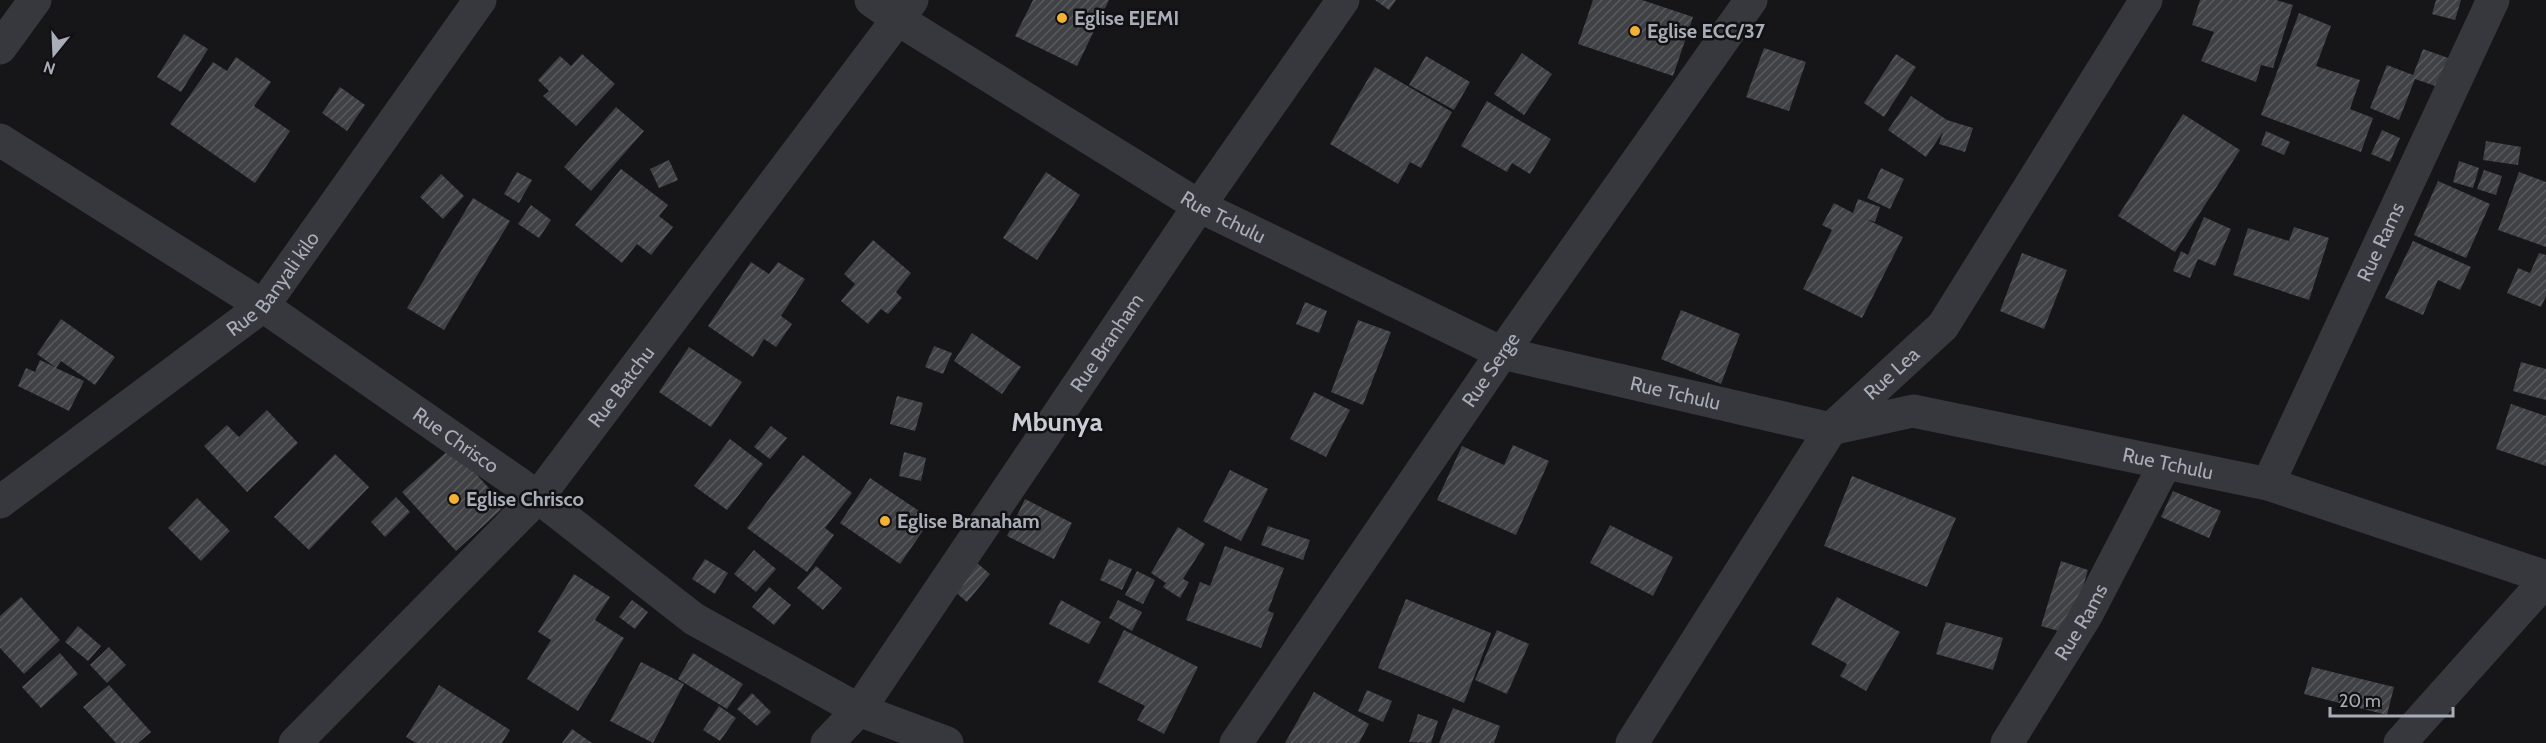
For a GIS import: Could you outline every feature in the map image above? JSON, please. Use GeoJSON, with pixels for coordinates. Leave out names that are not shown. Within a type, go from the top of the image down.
{"type":"FeatureCollection","features":[{"type":"Feature","properties":{"kind":"street"},"geometry":{"type":"LineString","coordinates":[[0,48],[35,0]]}},
{"type":"Feature","properties":{"kind":"street","name":"Rue Banyali kilo"},"geometry":{"type":"LineString","coordinates":[[0,502],[263,306],[480,0]]}},
{"type":"Feature","properties":{"kind":"street","name":"Rue Tchulu"},"geometry":{"type":"LineString","coordinates":[[871,0],[905,10],[1199,206],[1502,352],[1831,429],[1913,411],[2268,484],[2546,579]]}},
{"type":"Feature","properties":{"kind":"street","name":"Rue Branham"},"geometry":{"type":"LineString","coordinates":[[827,743],[858,710],[1199,206],[1343,0]]}},
{"type":"Feature","properties":{"kind":"street","name":"Rue Serge"},"geometry":{"type":"LineString","coordinates":[[1236,743],[1502,352],[1751,0]]}},
{"type":"Feature","properties":{"kind":"street","name":"Rue Lea"},"geometry":{"type":"LineString","coordinates":[[1632,743],[1831,429],[1943,326],[2146,0]]}},
{"type":"Feature","properties":{"kind":"street","name":"Rue Rams"},"geometry":{"type":"LineString","coordinates":[[2268,484],[2493,0]]}},
{"type":"Feature","properties":{"kind":"street","name":"Rue Batchu"},"geometry":{"type":"LineString","coordinates":[[295,743],[538,497],[905,10]]}},
{"type":"Feature","properties":{"kind":"street","name":"Rue Chrisco"},"geometry":{"type":"LineString","coordinates":[[0,140],[263,306],[538,497],[694,619],[858,710],[947,743]]}},
{"type":"Feature","properties":{"kind":"street","name":"Rue Rams"},"geometry":{"type":"LineString","coordinates":[[2007,743],[2087,614],[2165,464]]}},
{"type":"Feature","properties":{"kind":"street"},"geometry":{"type":"LineString","coordinates":[[2400,743],[2546,579]]}},
{"type":"Feature","properties":{"kind":"building","name":"Eglise EJEMI"},"geometry":{"type":"Polygon","coordinates":[[[1033,0],[1109,0],[1077,66],[1015,36],[1033,0]]]}},
{"type":"Feature","properties":{"kind":"building"},"geometry":{"type":"Polygon","coordinates":[[[1375,0],[1396,0],[1389,10],[1375,0]]]}},
{"type":"Feature","properties":{"kind":"building","name":"Eglise ECC/37"},"geometry":{"type":"Polygon","coordinates":[[[1593,0],[1642,0],[1693,17],[1673,76],[1578,44],[1593,0]]]}},
{"type":"Feature","properties":{"kind":"building"},"geometry":{"type":"Polygon","coordinates":[[[2200,0],[2276,0],[2293,5],[2273,68],[2261,65],[2256,82],[2201,61],[2214,32],[2192,25],[2200,0]]]}},
{"type":"Feature","properties":{"kind":"building"},"geometry":{"type":"Polygon","coordinates":[[[2436,0],[2461,0],[2455,20],[2432,14],[2436,0]]]}},
{"type":"Feature","properties":{"kind":"building"},"geometry":{"type":"Polygon","coordinates":[[[2299,13],[2331,26],[2316,66],[2360,80],[2350,109],[2373,118],[2361,152],[2261,115],[2299,13]]]}},
{"type":"Feature","properties":{"kind":"building"},"geometry":{"type":"Polygon","coordinates":[[[184,34],[208,49],[181,92],[157,77],[184,34]]]}},
{"type":"Feature","properties":{"kind":"building"},"geometry":{"type":"Polygon","coordinates":[[[1764,48],[1806,62],[1789,111],[1746,97],[1764,48]]]}},
{"type":"Feature","properties":{"kind":"building"},"geometry":{"type":"Polygon","coordinates":[[[2423,49],[2451,59],[2441,88],[2415,79],[2399,120],[2370,108],[2387,65],[2413,75],[2423,49]]]}},
{"type":"Feature","properties":{"kind":"building"},"geometry":{"type":"Polygon","coordinates":[[[1522,53],[1552,74],[1524,115],[1494,94],[1522,53]]]}},
{"type":"Feature","properties":{"kind":"building"},"geometry":{"type":"Polygon","coordinates":[[[582,54],[615,84],[576,126],[543,96],[549,91],[538,80],[560,56],[571,66],[582,54]]]}},
{"type":"Feature","properties":{"kind":"building"},"geometry":{"type":"Polygon","coordinates":[[[1896,54],[1916,67],[1884,117],[1864,103],[1896,54]]]}},
{"type":"Feature","properties":{"kind":"building"},"geometry":{"type":"Polygon","coordinates":[[[1426,56],[1470,82],[1454,110],[1409,85],[1426,56]]]}},
{"type":"Feature","properties":{"kind":"building"},"geometry":{"type":"Polygon","coordinates":[[[236,57],[271,82],[254,106],[290,131],[255,183],[170,124],[213,62],[227,71],[236,57]]]}},
{"type":"Feature","properties":{"kind":"building"},"geometry":{"type":"Polygon","coordinates":[[[1375,67],[1452,112],[1421,168],[1410,162],[1398,184],[1330,144],[1375,67]]]}},
{"type":"Feature","properties":{"kind":"building"},"geometry":{"type":"Polygon","coordinates":[[[340,87],[365,105],[347,131],[322,113],[340,87]]]}},
{"type":"Feature","properties":{"kind":"building"},"geometry":{"type":"Polygon","coordinates":[[[1911,96],[1947,120],[1973,128],[1965,152],[1939,144],[1943,132],[1926,157],[1888,130],[1911,96]]]}},
{"type":"Feature","properties":{"kind":"building"},"geometry":{"type":"Polygon","coordinates":[[[1487,101],[1551,139],[1530,174],[1512,163],[1507,172],[1461,146],[1487,101]]]}},
{"type":"Feature","properties":{"kind":"building"},"geometry":{"type":"Polygon","coordinates":[[[616,107],[644,131],[591,191],[564,167],[616,107]]]}},
{"type":"Feature","properties":{"kind":"building"},"geometry":{"type":"Polygon","coordinates":[[[2183,114],[2240,150],[2175,252],[2118,216],[2183,114]]]}},
{"type":"Feature","properties":{"kind":"building"},"geometry":{"type":"Polygon","coordinates":[[[2382,130],[2400,138],[2390,162],[2371,154],[2382,130]]]}},
{"type":"Feature","properties":{"kind":"building"},"geometry":{"type":"Polygon","coordinates":[[[2266,131],[2290,142],[2284,155],[2261,145],[2266,131]]]}},
{"type":"Feature","properties":{"kind":"building"},"geometry":{"type":"Polygon","coordinates":[[[2486,141],[2521,147],[2518,165],[2483,160],[2486,141]]]}},
{"type":"Feature","properties":{"kind":"building"},"geometry":{"type":"Polygon","coordinates":[[[669,160],[678,180],[659,188],[650,169],[669,160]]]}},
{"type":"Feature","properties":{"kind":"building"},"geometry":{"type":"Polygon","coordinates":[[[2459,161],[2479,168],[2473,188],[2453,182],[2459,161]]]}},
{"type":"Feature","properties":{"kind":"building"},"geometry":{"type":"Polygon","coordinates":[[[1881,168],[1904,179],[1890,209],[1867,198],[1881,168]]]}},
{"type":"Feature","properties":{"kind":"building"},"geometry":{"type":"Polygon","coordinates":[[[621,169],[668,205],[659,216],[673,227],[651,255],[637,244],[622,263],[575,225],[621,169]]]}},
{"type":"Feature","properties":{"kind":"building"},"geometry":{"type":"Polygon","coordinates":[[[2484,170],[2502,176],[2496,195],[2477,189],[2484,170]]]}},
{"type":"Feature","properties":{"kind":"building"},"geometry":{"type":"Polygon","coordinates":[[[517,172],[532,180],[519,203],[504,194],[517,172]]]}},
{"type":"Feature","properties":{"kind":"building"},"geometry":{"type":"Polygon","coordinates":[[[1046,172],[1080,195],[1037,260],[1003,238],[1046,172]]]}},
{"type":"Feature","properties":{"kind":"building"},"geometry":{"type":"Polygon","coordinates":[[[2519,172],[2546,182],[2546,247],[2498,230],[2519,172]]]}},
{"type":"Feature","properties":{"kind":"building"},"geometry":{"type":"Polygon","coordinates":[[[441,174],[464,196],[443,219],[420,197],[441,174]]]}},
{"type":"Feature","properties":{"kind":"building"},"geometry":{"type":"Polygon","coordinates":[[[2438,181],[2490,204],[2466,258],[2414,235],[2438,181]]]}},
{"type":"Feature","properties":{"kind":"building"},"geometry":{"type":"Polygon","coordinates":[[[473,198],[510,221],[444,330],[407,308],[473,198]]]}},
{"type":"Feature","properties":{"kind":"building"},"geometry":{"type":"Polygon","coordinates":[[[1858,199],[1880,207],[1875,222],[1866,219],[1903,237],[1862,318],[1803,289],[1832,230],[1822,225],[1834,203],[1853,213],[1858,199]]]}},
{"type":"Feature","properties":{"kind":"building"},"geometry":{"type":"Polygon","coordinates":[[[531,205],[551,220],[539,238],[518,224],[531,205]]]}},
{"type":"Feature","properties":{"kind":"building"},"geometry":{"type":"Polygon","coordinates":[[[2204,217],[2231,229],[2215,266],[2198,259],[2190,278],[2173,271],[2181,251],[2188,255],[2204,217]]]}},
{"type":"Feature","properties":{"kind":"building"},"geometry":{"type":"Polygon","coordinates":[[[2294,227],[2329,238],[2309,300],[2233,275],[2248,228],[2289,241],[2294,227]]]}},
{"type":"Feature","properties":{"kind":"building"},"geometry":{"type":"Polygon","coordinates":[[[873,240],[911,273],[896,292],[902,298],[888,314],[881,309],[868,324],[841,301],[855,284],[844,274],[873,240]]]}},
{"type":"Feature","properties":{"kind":"building"},"geometry":{"type":"Polygon","coordinates":[[[2413,241],[2471,267],[2460,290],[2438,280],[2423,315],[2385,298],[2413,241]]]}},
{"type":"Feature","properties":{"kind":"building"},"geometry":{"type":"Polygon","coordinates":[[[2022,253],[2067,270],[2044,329],[2000,311],[2022,253]]]}},
{"type":"Feature","properties":{"kind":"building"},"geometry":{"type":"Polygon","coordinates":[[[2539,253],[2546,255],[2546,296],[2541,307],[2507,293],[2518,268],[2530,273],[2539,253]]]}},
{"type":"Feature","properties":{"kind":"building"},"geometry":{"type":"Polygon","coordinates":[[[751,262],[769,274],[778,262],[805,279],[781,316],[792,324],[776,347],[764,339],[753,357],[708,326],[751,262]]]}},
{"type":"Feature","properties":{"kind":"building"},"geometry":{"type":"Polygon","coordinates":[[[1305,302],[1327,311],[1319,333],[1296,324],[1305,302]]]}},
{"type":"Feature","properties":{"kind":"building"},"geometry":{"type":"Polygon","coordinates":[[[1681,310],[1740,334],[1721,384],[1661,359],[1681,310]]]}},
{"type":"Feature","properties":{"kind":"building"},"geometry":{"type":"Polygon","coordinates":[[[61,319],[115,357],[95,385],[61,361],[56,368],[84,381],[69,411],[18,386],[26,368],[35,372],[40,360],[55,367],[37,354],[61,319]]]}},
{"type":"Feature","properties":{"kind":"building"},"geometry":{"type":"Polygon","coordinates":[[[1358,320],[1391,332],[1363,405],[1331,392],[1358,320]]]}},
{"type":"Feature","properties":{"kind":"building"},"geometry":{"type":"Polygon","coordinates":[[[972,333],[1021,367],[1002,394],[954,361],[972,333]]]}},
{"type":"Feature","properties":{"kind":"building"},"geometry":{"type":"Polygon","coordinates":[[[934,346],[952,353],[943,374],[925,367],[934,346]]]}},
{"type":"Feature","properties":{"kind":"building"},"geometry":{"type":"Polygon","coordinates":[[[689,347],[742,382],[711,427],[659,392],[689,347]]]}},
{"type":"Feature","properties":{"kind":"building"},"geometry":{"type":"Polygon","coordinates":[[[2521,362],[2546,369],[2546,400],[2513,391],[2521,362]]]}},
{"type":"Feature","properties":{"kind":"building"},"geometry":{"type":"Polygon","coordinates":[[[1314,392],[1350,410],[1326,457],[1290,439],[1314,392]]]}},
{"type":"Feature","properties":{"kind":"building"},"geometry":{"type":"Polygon","coordinates":[[[897,396],[923,403],[915,431],[890,424],[897,396]]]}},
{"type":"Feature","properties":{"kind":"building"},"geometry":{"type":"Polygon","coordinates":[[[2511,404],[2546,416],[2546,466],[2496,449],[2511,404]]]}},
{"type":"Feature","properties":{"kind":"building"},"geometry":{"type":"Polygon","coordinates":[[[267,410],[298,443],[247,492],[204,446],[227,425],[239,437],[267,410]]]}},
{"type":"Feature","properties":{"kind":"building"},"geometry":{"type":"Polygon","coordinates":[[[771,426],[787,438],[770,459],[754,447],[771,426]]]}},
{"type":"Feature","properties":{"kind":"building"},"geometry":{"type":"Polygon","coordinates":[[[730,439],[763,464],[727,510],[694,486],[730,439]]]}},
{"type":"Feature","properties":{"kind":"building"},"geometry":{"type":"Polygon","coordinates":[[[1513,445],[1549,461],[1516,535],[1437,500],[1462,446],[1504,465],[1513,445]]]}},
{"type":"Feature","properties":{"kind":"building","name":"Eglise Chrisco"},"geometry":{"type":"Polygon","coordinates":[[[452,447],[505,506],[456,551],[402,492],[452,447]]]}},
{"type":"Feature","properties":{"kind":"building"},"geometry":{"type":"Polygon","coordinates":[[[904,452],[926,458],[921,481],[899,476],[904,452]]]}},
{"type":"Feature","properties":{"kind":"building"},"geometry":{"type":"Polygon","coordinates":[[[335,454],[369,487],[309,550],[274,517],[335,454]]]}},
{"type":"Feature","properties":{"kind":"building"},"geometry":{"type":"Polygon","coordinates":[[[803,455],[852,493],[825,528],[834,535],[807,572],[747,528],[803,455]]]}},
{"type":"Feature","properties":{"kind":"building"},"geometry":{"type":"Polygon","coordinates":[[[1230,470],[1268,489],[1241,541],[1203,521],[1230,470]]]}},
{"type":"Feature","properties":{"kind":"building"},"geometry":{"type":"Polygon","coordinates":[[[1852,476],[1956,518],[1927,587],[1824,546],[1852,476]]]}},
{"type":"Feature","properties":{"kind":"building","name":"Eglise Branaham"},"geometry":{"type":"Polygon","coordinates":[[[870,478],[931,519],[900,564],[840,523],[870,478]]]}},
{"type":"Feature","properties":{"kind":"building"},"geometry":{"type":"Polygon","coordinates":[[[2173,491],[2221,511],[2209,538],[2161,517],[2173,491]]]}},
{"type":"Feature","properties":{"kind":"building"},"geometry":{"type":"Polygon","coordinates":[[[396,497],[410,512],[385,537],[371,522],[396,497]]]}},
{"type":"Feature","properties":{"kind":"building"},"geometry":{"type":"Polygon","coordinates":[[[197,498],[230,531],[201,561],[168,528],[197,498]]]}},
{"type":"Feature","properties":{"kind":"building"},"geometry":{"type":"Polygon","coordinates":[[[1025,499],[1072,523],[1054,559],[1007,536],[1025,499]]]}},
{"type":"Feature","properties":{"kind":"building"},"geometry":{"type":"Polygon","coordinates":[[[1610,525],[1673,557],[1653,596],[1590,563],[1610,525]]]}},
{"type":"Feature","properties":{"kind":"building"},"geometry":{"type":"Polygon","coordinates":[[[1268,526],[1310,540],[1303,560],[1261,545],[1268,526]]]}},
{"type":"Feature","properties":{"kind":"building"},"geometry":{"type":"Polygon","coordinates":[[[1178,527],[1205,544],[1183,579],[1189,582],[1180,598],[1163,587],[1166,583],[1151,573],[1178,527]]]}},
{"type":"Feature","properties":{"kind":"building"},"geometry":{"type":"Polygon","coordinates":[[[1225,546],[1284,568],[1268,611],[1274,613],[1261,648],[1186,620],[1200,582],[1210,586],[1225,546]]]}},
{"type":"Feature","properties":{"kind":"building"},"geometry":{"type":"Polygon","coordinates":[[[754,550],[776,569],[756,592],[734,574],[754,550]]]}},
{"type":"Feature","properties":{"kind":"building"},"geometry":{"type":"Polygon","coordinates":[[[970,557],[990,574],[967,602],[947,585],[970,557]]]}},
{"type":"Feature","properties":{"kind":"building"},"geometry":{"type":"Polygon","coordinates":[[[705,559],[728,573],[715,594],[692,579],[705,559]]]}},
{"type":"Feature","properties":{"kind":"building"},"geometry":{"type":"Polygon","coordinates":[[[1109,559],[1132,569],[1122,590],[1100,580],[1109,559]]]}},
{"type":"Feature","properties":{"kind":"building"},"geometry":{"type":"Polygon","coordinates":[[[2061,561],[2088,570],[2069,634],[2041,626],[2061,561]]]}},
{"type":"Feature","properties":{"kind":"building"},"geometry":{"type":"Polygon","coordinates":[[[816,566],[842,588],[823,610],[797,588],[816,566]]]}},
{"type":"Feature","properties":{"kind":"building"},"geometry":{"type":"Polygon","coordinates":[[[1137,571],[1155,580],[1143,604],[1125,595],[1137,571]]]}},
{"type":"Feature","properties":{"kind":"building"},"geometry":{"type":"Polygon","coordinates":[[[574,574],[610,597],[595,620],[624,638],[578,711],[527,679],[551,640],[538,632],[574,574]]]}},
{"type":"Feature","properties":{"kind":"building"},"geometry":{"type":"Polygon","coordinates":[[[769,587],[791,605],[774,625],[752,607],[769,587]]]}},
{"type":"Feature","properties":{"kind":"building"},"geometry":{"type":"Polygon","coordinates":[[[21,597],[60,640],[24,674],[0,648],[0,616],[21,597]]]}},
{"type":"Feature","properties":{"kind":"building"},"geometry":{"type":"Polygon","coordinates":[[[1837,597],[1900,632],[1866,691],[1840,676],[1847,664],[1811,644],[1837,597]]]}},
{"type":"Feature","properties":{"kind":"building"},"geometry":{"type":"Polygon","coordinates":[[[1406,599],[1491,633],[1464,703],[1378,668],[1406,599]]]}},
{"type":"Feature","properties":{"kind":"building"},"geometry":{"type":"Polygon","coordinates":[[[632,600],[648,612],[635,629],[619,617],[632,600]]]}},
{"type":"Feature","properties":{"kind":"building"},"geometry":{"type":"Polygon","coordinates":[[[1061,600],[1101,622],[1089,644],[1049,624],[1061,600]]]}},
{"type":"Feature","properties":{"kind":"building"},"geometry":{"type":"Polygon","coordinates":[[[1118,600],[1142,612],[1132,631],[1109,618],[1118,600]]]}},
{"type":"Feature","properties":{"kind":"building"},"geometry":{"type":"Polygon","coordinates":[[[1946,622],[2003,638],[1993,670],[1936,654],[1946,622]]]}},
{"type":"Feature","properties":{"kind":"building"},"geometry":{"type":"Polygon","coordinates":[[[78,626],[101,646],[88,661],[65,642],[78,626]]]}},
{"type":"Feature","properties":{"kind":"building"},"geometry":{"type":"Polygon","coordinates":[[[1124,630],[1198,667],[1164,734],[1137,720],[1145,706],[1098,682],[1124,630]]]}},
{"type":"Feature","properties":{"kind":"building"},"geometry":{"type":"Polygon","coordinates":[[[1497,630],[1529,644],[1507,694],[1475,680],[1497,630]]]}},
{"type":"Feature","properties":{"kind":"building"},"geometry":{"type":"Polygon","coordinates":[[[109,647],[126,665],[107,683],[90,665],[109,647]]]}},
{"type":"Feature","properties":{"kind":"building"},"geometry":{"type":"Polygon","coordinates":[[[60,653],[78,674],[41,708],[22,687],[60,653]]]}},
{"type":"Feature","properties":{"kind":"building"},"geometry":{"type":"Polygon","coordinates":[[[693,653],[743,684],[727,709],[678,679],[693,653]]]}},
{"type":"Feature","properties":{"kind":"building"},"geometry":{"type":"Polygon","coordinates":[[[641,662],[684,684],[653,743],[610,721],[641,662]]]}},
{"type":"Feature","properties":{"kind":"building"},"geometry":{"type":"Polygon","coordinates":[[[2312,667],[2394,687],[2387,715],[2304,694],[2312,667]]]}},
{"type":"Feature","properties":{"kind":"building"},"geometry":{"type":"Polygon","coordinates":[[[109,685],[151,732],[138,743],[116,743],[83,707],[109,685]]]}},
{"type":"Feature","properties":{"kind":"building"},"geometry":{"type":"Polygon","coordinates":[[[439,685],[510,730],[502,743],[416,743],[406,737],[439,685]]]}},
{"type":"Feature","properties":{"kind":"building"},"geometry":{"type":"Polygon","coordinates":[[[1367,690],[1392,701],[1383,722],[1358,711],[1367,690]]]}},
{"type":"Feature","properties":{"kind":"building"},"geometry":{"type":"Polygon","coordinates":[[[1314,692],[1369,724],[1359,743],[1285,743],[1314,692]]]}},
{"type":"Feature","properties":{"kind":"building"},"geometry":{"type":"Polygon","coordinates":[[[752,693],[771,712],[757,726],[737,709],[752,693]]]}},
{"type":"Feature","properties":{"kind":"building"},"geometry":{"type":"Polygon","coordinates":[[[719,706],[736,718],[720,741],[703,730],[719,706]]]}},
{"type":"Feature","properties":{"kind":"building"},"geometry":{"type":"Polygon","coordinates":[[[1453,708],[1500,726],[1494,743],[1439,743],[1453,708]]]}},
{"type":"Feature","properties":{"kind":"building"},"geometry":{"type":"Polygon","coordinates":[[[1418,714],[1438,721],[1431,743],[1409,742],[1418,714]]]}},
{"type":"Feature","properties":{"kind":"building"},"geometry":{"type":"Polygon","coordinates":[[[572,729],[592,743],[562,743],[572,729]]]}},
{"type":"Feature","properties":{"kind":"place","name":"Eglise EJEMI"},"geometry":{"type":"Point","coordinates":[1062,18]}},
{"type":"Feature","properties":{"kind":"place","name":"Eglise ECC/37"},"geometry":{"type":"Point","coordinates":[1635,31]}},
{"type":"Feature","properties":{"kind":"place","name":"Eglise Chrisco"},"geometry":{"type":"Point","coordinates":[454,499]}},
{"type":"Feature","properties":{"kind":"place","name":"Eglise Branaham"},"geometry":{"type":"Point","coordinates":[885,521]}},
{"type":"Feature","properties":{"kind":"district","name":"Mbunya"},"geometry":{"type":"Point","coordinates":[1057,422]}}]}
